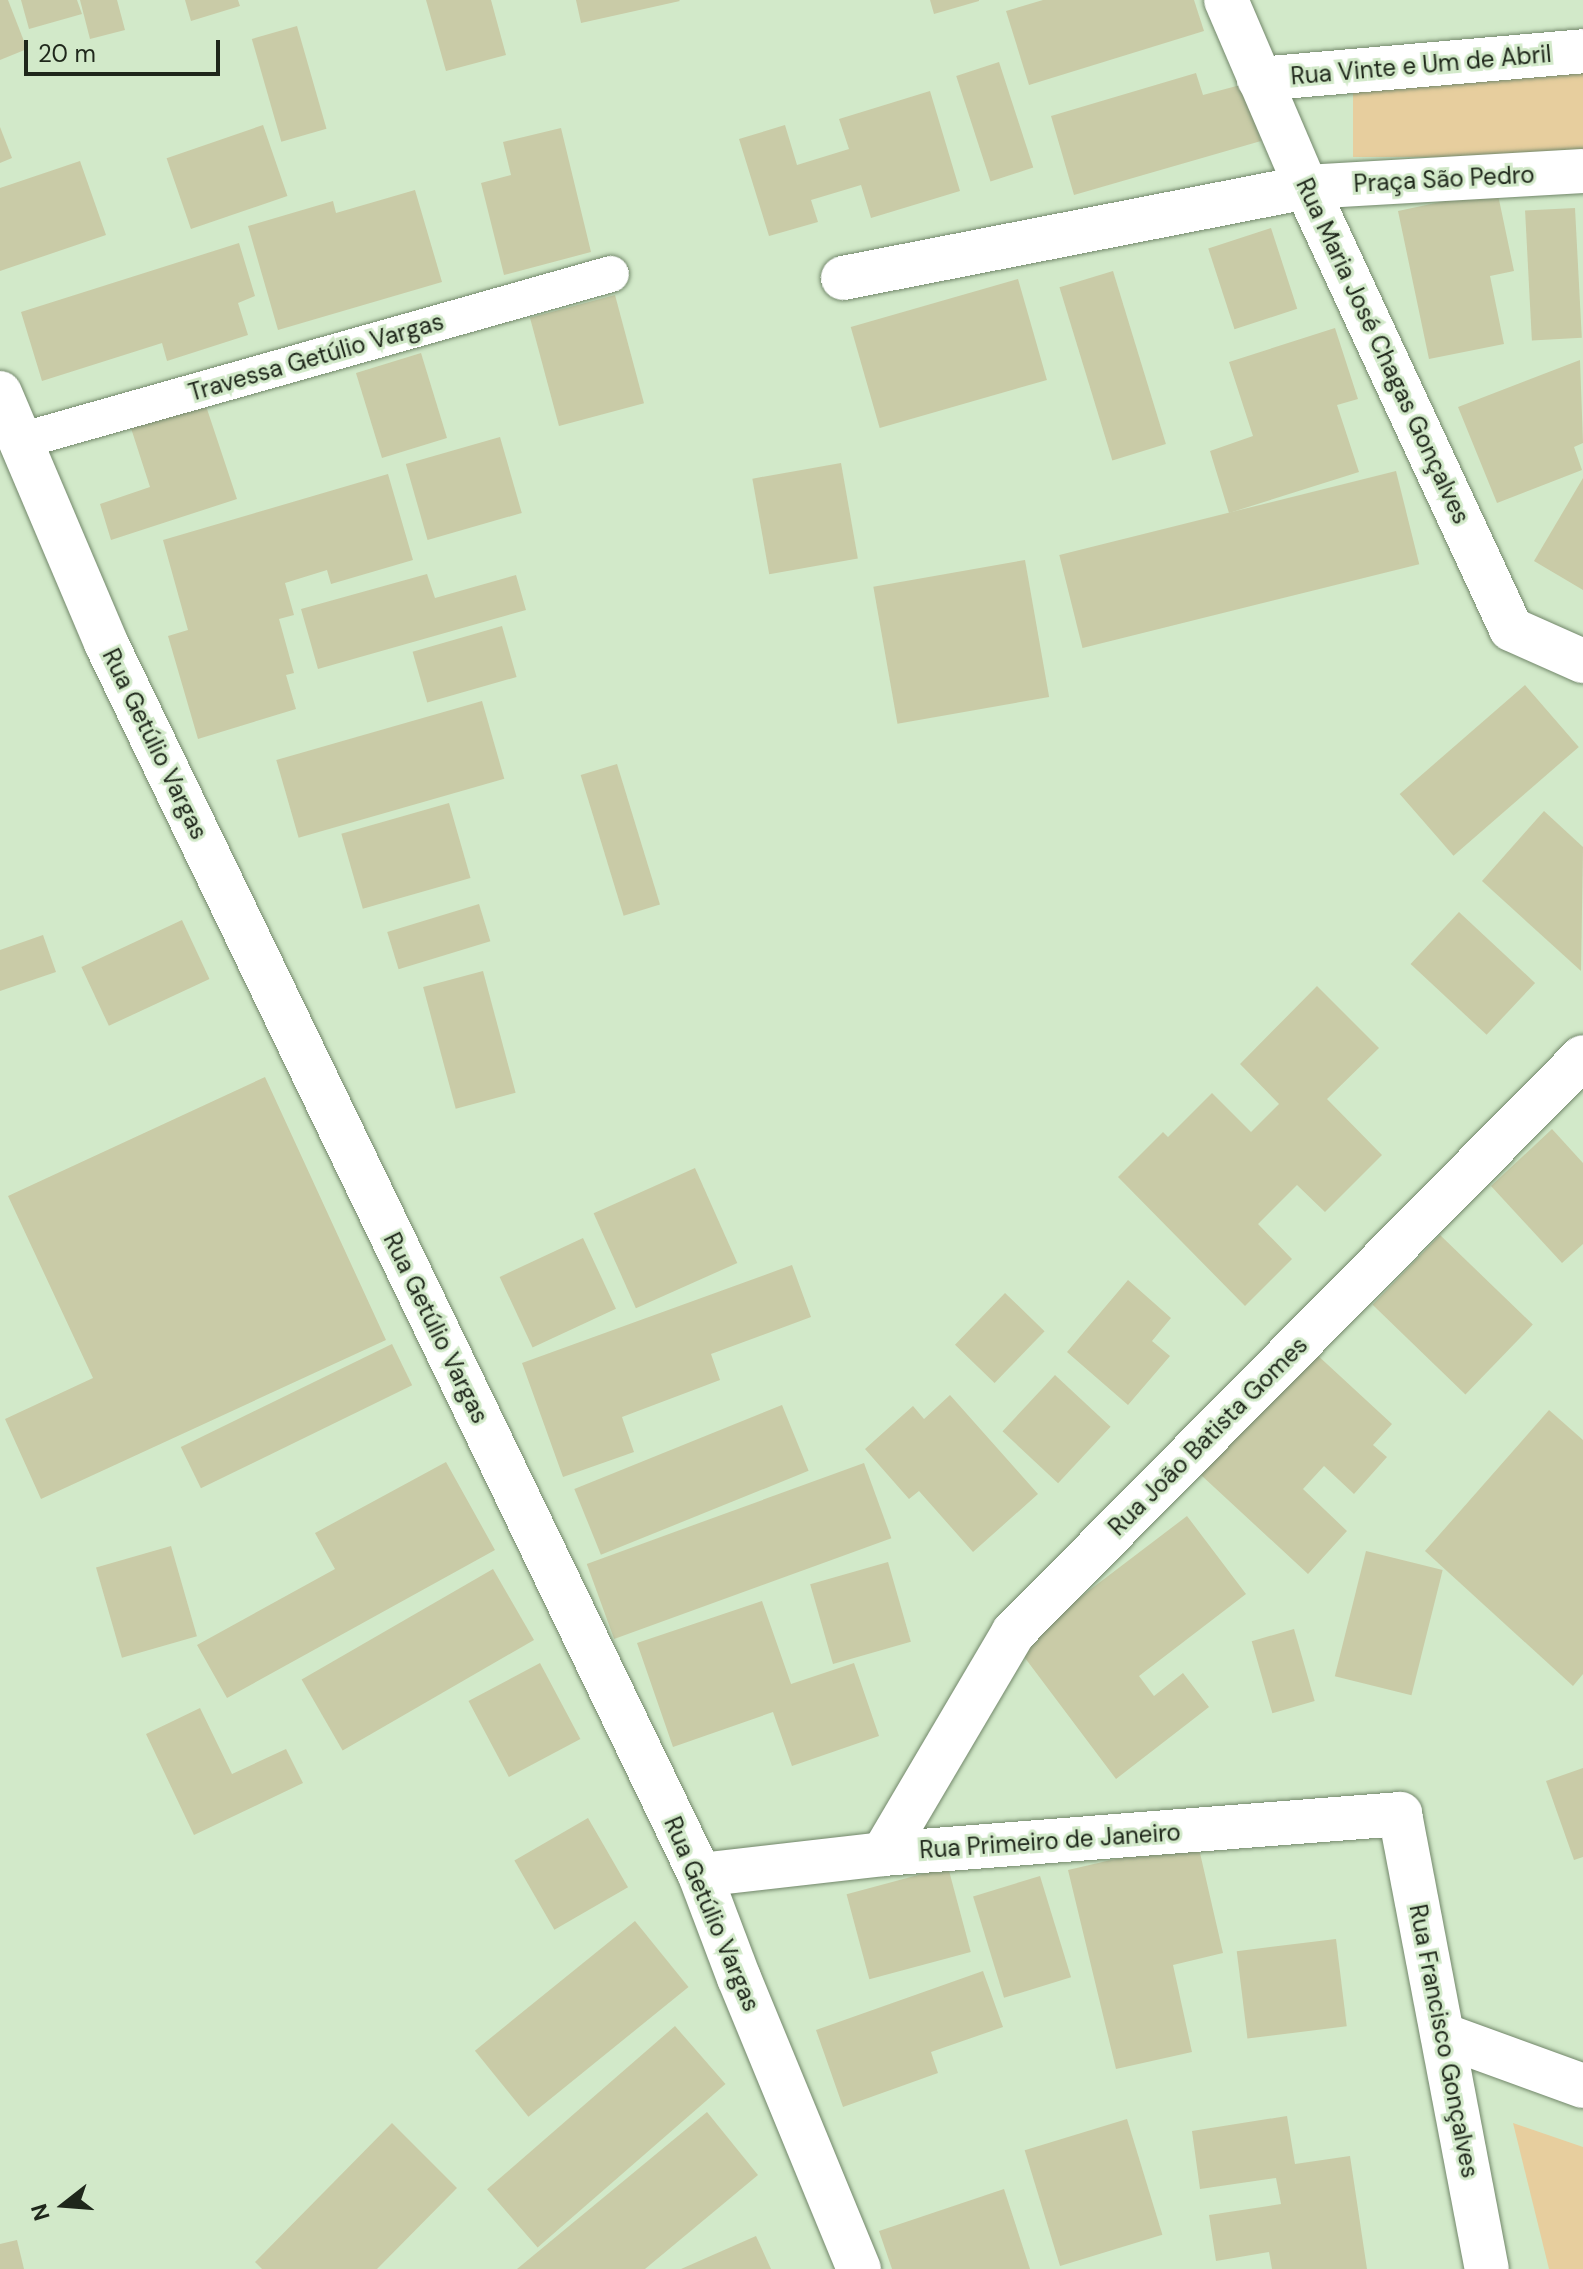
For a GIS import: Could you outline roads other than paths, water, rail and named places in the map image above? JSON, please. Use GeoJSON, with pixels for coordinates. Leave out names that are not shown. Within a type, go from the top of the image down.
{"type":"FeatureCollection","features":[{"type":"Feature","properties":{"kind":"street","name":"Rua Maria José Chagas Gonçalves"},"geometry":{"type":"LineString","coordinates":[[1226,0],[1306,187],[1511,629],[1583,661]]}},
{"type":"Feature","properties":{"kind":"street","name":"Rua Vinte e Um de Abril"},"geometry":{"type":"LineString","coordinates":[[1259,79],[1583,51]]}},
{"type":"Feature","properties":{"kind":"street","name":"Praça São Pedro"},"geometry":{"type":"LineString","coordinates":[[843,278],[1306,187],[1583,171]]}},
{"type":"Feature","properties":{"kind":"street","name":"Rua Getúlio Vargas"},"geometry":{"type":"LineString","coordinates":[[0,393],[106,643],[700,1875],[859,2269]]}},
{"type":"Feature","properties":{"kind":"street","name":"Rua João Batista Gomes"},"geometry":{"type":"LineString","coordinates":[[883,1854],[1013,1633],[1583,1057]]}},
{"type":"Feature","properties":{"kind":"street","name":"Rua Primeiro de Janeiro"},"geometry":{"type":"LineString","coordinates":[[700,1875],[883,1854],[1400,1814]]}},
{"type":"Feature","properties":{"kind":"street","name":"Rua Francisco Gonçalves"},"geometry":{"type":"LineString","coordinates":[[1400,1814],[1487,2269]]}},
{"type":"Feature","properties":{"kind":"street"},"geometry":{"type":"LineString","coordinates":[[1443,2035],[1583,2086]]}},
{"type":"Feature","properties":{"kind":"lane","name":"Travessa Getúlio Vargas"},"geometry":{"type":"LineString","coordinates":[[20,441],[611,274]]}}]}
